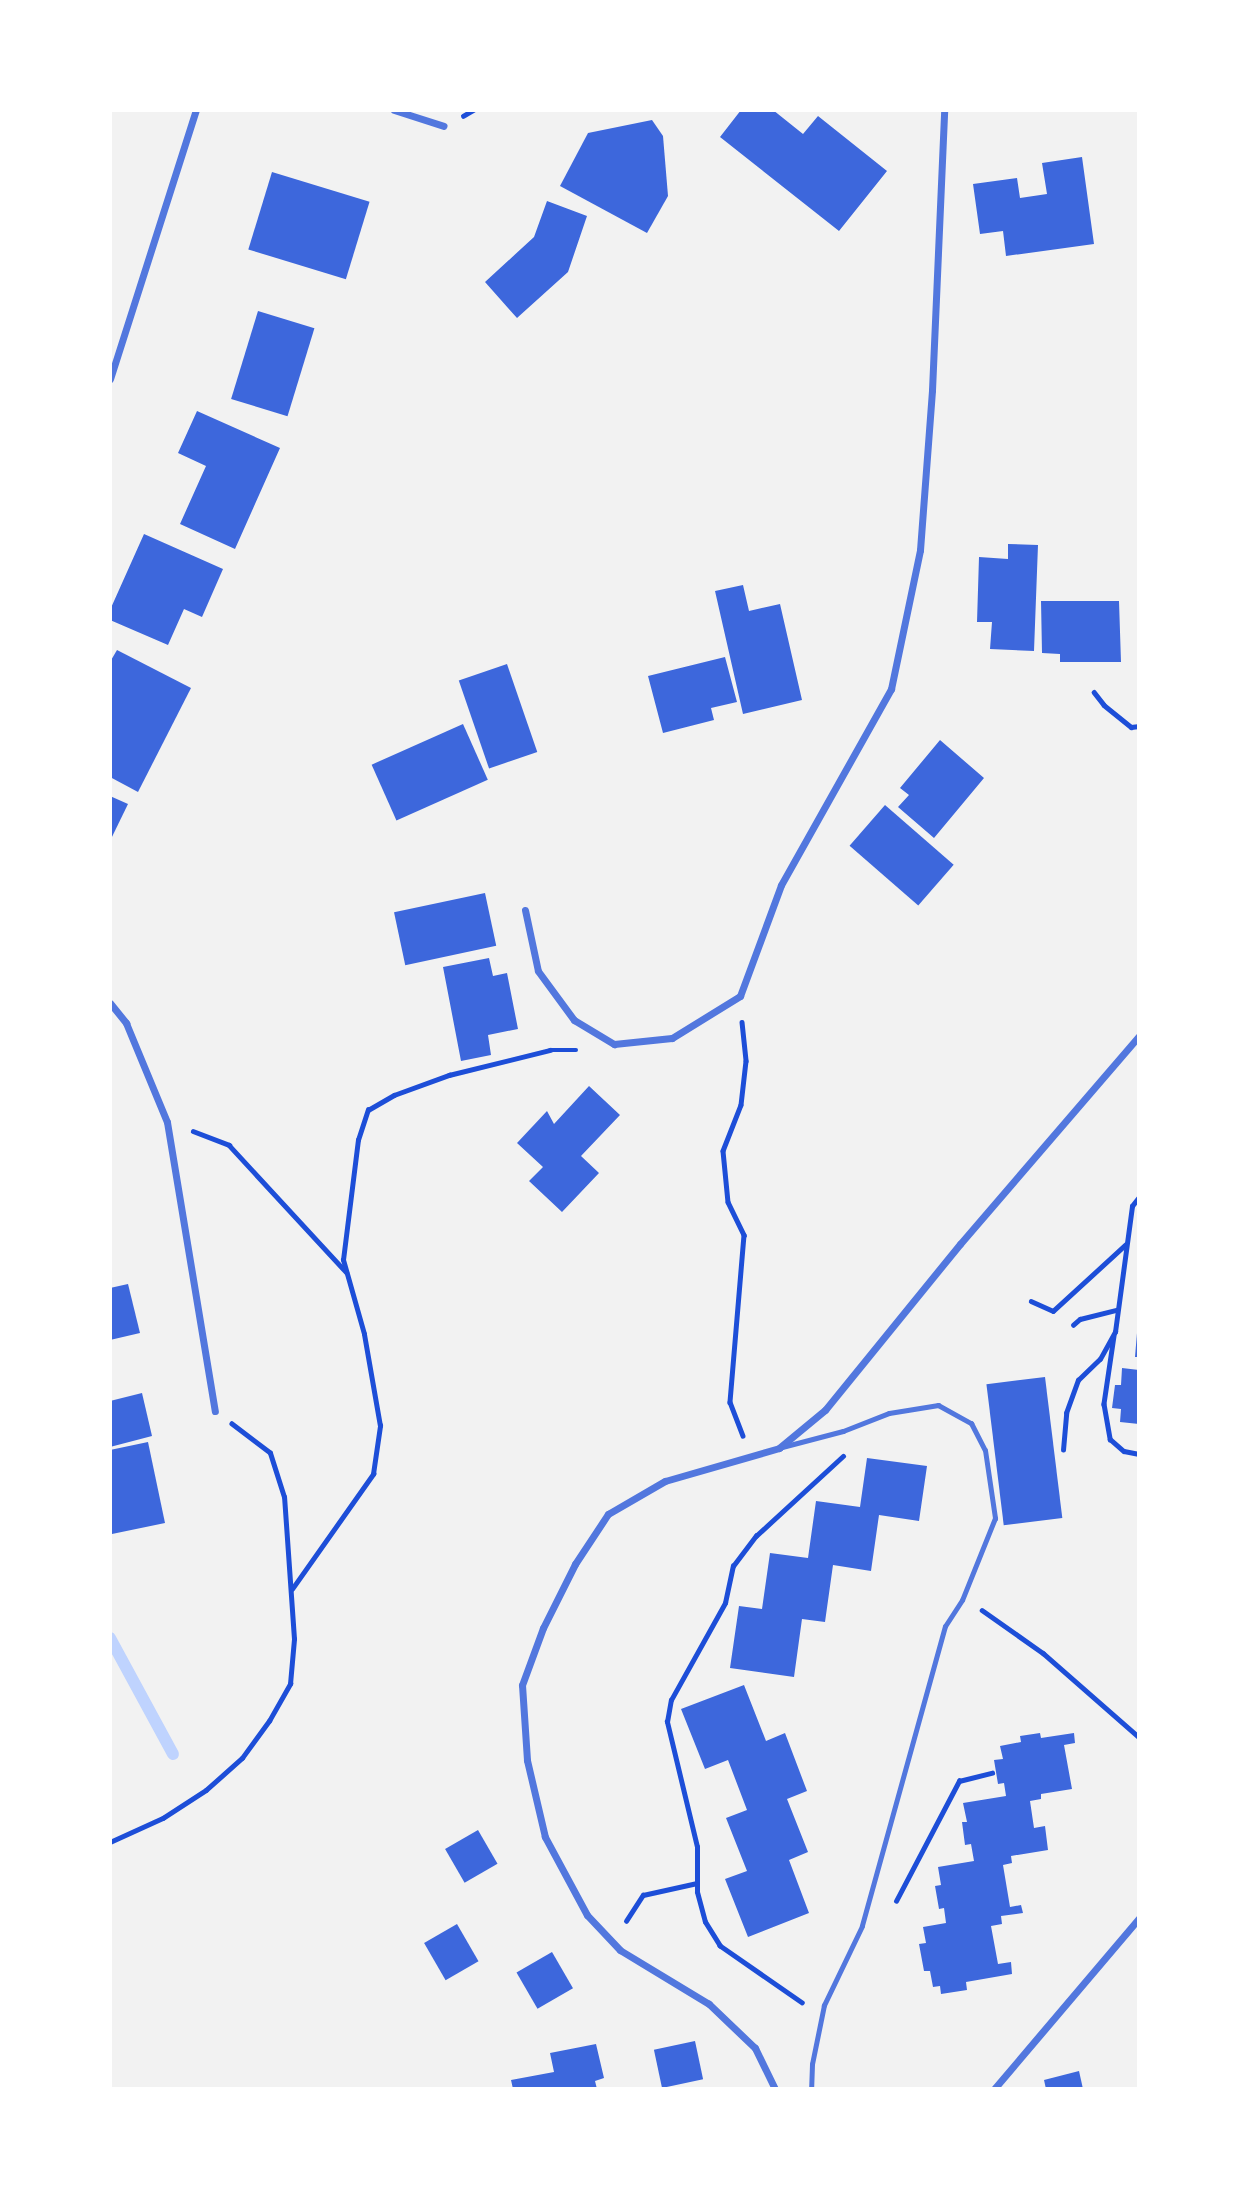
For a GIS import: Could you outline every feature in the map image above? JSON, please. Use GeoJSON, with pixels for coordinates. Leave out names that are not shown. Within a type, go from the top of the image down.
{"type":"FeatureCollection","features":[{"type":"Feature","properties":{"kind":"street"},"geometry":{"type":"LineString","coordinates":[[110,379],[196,110]]}},
{"type":"Feature","properties":{"kind":"street"},"geometry":{"type":"LineString","coordinates":[[394,110],[444,126]]}},
{"type":"Feature","properties":{"kind":"street"},"geometry":{"type":"LineString","coordinates":[[525,910],[538,971],[574,1020],[614,1044],[672,1038],[740,996],[780,885],[891,689],[920,550],[932,390],[944,110]]}},
{"type":"Feature","properties":{"kind":"street"},"geometry":{"type":"LineString","coordinates":[[110,1003],[126,1023],[167,1122],[215,1411]]}},
{"type":"Feature","properties":{"kind":"street"},"geometry":{"type":"LineString","coordinates":[[775,2089],[755,2048],[709,2004],[614,1944],[587,1915],[545,1837],[527,1760],[522,1685],[543,1628],[575,1564],[608,1514],[665,1481],[779,1448],[825,1410],[960,1244],[1139,1036]]}},
{"type":"Feature","properties":{"kind":"street"},"geometry":{"type":"LineString","coordinates":[[994,2089],[1139,1918]]}},
{"type":"Feature","properties":{"kind":"lane"},"geometry":{"type":"LineString","coordinates":[[779,1448],[843,1432],[890,1413],[938,1405],[971,1423],[985,1450],[995,1518],[962,1600],[945,1626],[862,1926],[824,2005],[812,2064],[811,2089]]}},
{"type":"Feature","properties":{"kind":"path"},"geometry":{"type":"LineString","coordinates":[[1094,692],[1104,705],[1131,727],[1139,726]]}},
{"type":"Feature","properties":{"kind":"path"},"geometry":{"type":"LineString","coordinates":[[740,996],[746,1061],[741,1105],[723,1151],[728,1202],[744,1235],[730,1402],[751,1457]]}},
{"type":"Feature","properties":{"kind":"path"},"geometry":{"type":"LineString","coordinates":[[292,1589],[373,1475],[380,1426],[374,1380],[343,1260],[358,1140],[368,1110],[394,1095],[428,1083],[550,1050],[575,1050],[614,1044]]}},
{"type":"Feature","properties":{"kind":"path"},"geometry":{"type":"LineString","coordinates":[[167,1122],[229,1145],[349,1276]]}},
{"type":"Feature","properties":{"kind":"path"},"geometry":{"type":"LineString","coordinates":[[1139,1197],[1132,1206],[1104,1404],[1110,1439],[1124,1451],[1139,1454]]}},
{"type":"Feature","properties":{"kind":"path"},"geometry":{"type":"LineString","coordinates":[[1031,1301],[1053,1311],[1126,1244]]}},
{"type":"Feature","properties":{"kind":"path"},"geometry":{"type":"LineString","coordinates":[[1073,1325],[1080,1319],[1117,1310]]}},
{"type":"Feature","properties":{"kind":"path"},"geometry":{"type":"LineString","coordinates":[[1063,1450],[1066,1413],[1078,1380],[1100,1359],[1115,1332]]}},
{"type":"Feature","properties":{"kind":"path"},"geometry":{"type":"LineString","coordinates":[[110,1842],[163,1818],[205,1790],[242,1758],[290,1684],[295,1639],[284,1497],[270,1453],[215,1411]]}},
{"type":"Feature","properties":{"kind":"path"},"geometry":{"type":"LineString","coordinates":[[824,2005],[802,2003],[720,1946],[705,1922],[697,1883],[697,1847],[667,1722],[671,1700],[725,1602],[733,1566],[756,1536],[852,1448]]}},
{"type":"Feature","properties":{"kind":"path"},"geometry":{"type":"LineString","coordinates":[[962,1600],[1043,1653],[1139,1737]]}},
{"type":"Feature","properties":{"kind":"path"},"geometry":{"type":"LineString","coordinates":[[891,1909],[959,1781],[992,1773]]}},
{"type":"Feature","properties":{"kind":"path"},"geometry":{"type":"LineString","coordinates":[[614,1944],[635,1904],[643,1895],[697,1883]]}},
{"type":"Feature","properties":{"kind":"building"},"geometry":{"type":"Polygon","coordinates":[[[741,110],[773,110],[803,134],[818,116],[887,171],[839,231],[720,137],[741,110]]]}},
{"type":"Feature","properties":{"kind":"building"},"geometry":{"type":"Polygon","coordinates":[[[652,120],[663,136],[668,196],[647,233],[560,186],[588,133],[652,120]]]}},
{"type":"Feature","properties":{"kind":"building"},"geometry":{"type":"Polygon","coordinates":[[[1082,157],[1094,244],[1006,256],[1003,231],[980,234],[973,184],[1017,178],[1020,198],[1047,194],[1042,163],[1082,157]]]}},
{"type":"Feature","properties":{"kind":"building"},"geometry":{"type":"Polygon","coordinates":[[[272,172],[370,202],[346,279],[248,249],[272,172]]]}},
{"type":"Feature","properties":{"kind":"building"},"geometry":{"type":"Polygon","coordinates":[[[547,201],[587,216],[568,272],[517,318],[485,282],[534,237],[547,201]]]}},
{"type":"Feature","properties":{"kind":"building"},"geometry":{"type":"Polygon","coordinates":[[[258,311],[314,328],[288,416],[231,399],[258,311]]]}},
{"type":"Feature","properties":{"kind":"building"},"geometry":{"type":"Polygon","coordinates":[[[197,411],[280,448],[235,549],[180,524],[206,466],[178,453],[197,411]]]}},
{"type":"Feature","properties":{"kind":"building"},"geometry":{"type":"Polygon","coordinates":[[[144,534],[223,569],[202,617],[184,609],[168,645],[110,620],[110,610],[144,534]]]}},
{"type":"Feature","properties":{"kind":"building"},"geometry":{"type":"Polygon","coordinates":[[[1008,544],[1038,545],[1034,651],[990,649],[992,622],[977,622],[979,557],[1008,559],[1008,544]]]}},
{"type":"Feature","properties":{"kind":"building"},"geometry":{"type":"Polygon","coordinates":[[[743,585],[749,611],[780,604],[802,700],[743,714],[715,591],[743,585]]]}},
{"type":"Feature","properties":{"kind":"building"},"geometry":{"type":"Polygon","coordinates":[[[1041,601],[1119,601],[1121,662],[1060,662],[1060,654],[1042,653],[1041,601]]]}},
{"type":"Feature","properties":{"kind":"building"},"geometry":{"type":"Polygon","coordinates":[[[117,650],[191,688],[138,792],[110,777],[110,662],[117,650]]]}},
{"type":"Feature","properties":{"kind":"building"},"geometry":{"type":"Polygon","coordinates":[[[725,657],[737,702],[711,708],[714,720],[663,733],[648,676],[725,657]]]}},
{"type":"Feature","properties":{"kind":"building"},"geometry":{"type":"Polygon","coordinates":[[[507,664],[537,752],[489,769],[459,681],[507,664]]]}},
{"type":"Feature","properties":{"kind":"building"},"geometry":{"type":"Polygon","coordinates":[[[463,724],[488,780],[396,820],[372,765],[463,724]]]}},
{"type":"Feature","properties":{"kind":"building"},"geometry":{"type":"Polygon","coordinates":[[[940,740],[984,778],[934,838],[898,807],[909,795],[900,788],[940,740]]]}},
{"type":"Feature","properties":{"kind":"building"},"geometry":{"type":"Polygon","coordinates":[[[110,796],[128,804],[110,841],[110,796]]]}},
{"type":"Feature","properties":{"kind":"building"},"geometry":{"type":"Polygon","coordinates":[[[885,805],[954,865],[918,905],[850,846],[885,805]]]}},
{"type":"Feature","properties":{"kind":"building"},"geometry":{"type":"Polygon","coordinates":[[[485,893],[496,946],[405,965],[394,912],[485,893]]]}},
{"type":"Feature","properties":{"kind":"building"},"geometry":{"type":"Polygon","coordinates":[[[489,958],[493,976],[507,973],[518,1029],[488,1035],[491,1055],[461,1061],[443,967],[489,958]]]}},
{"type":"Feature","properties":{"kind":"building"},"geometry":{"type":"Polygon","coordinates":[[[589,1086],[620,1115],[581,1156],[599,1173],[562,1212],[529,1181],[543,1167],[517,1143],[547,1111],[554,1124],[589,1086]]]}},
{"type":"Feature","properties":{"kind":"building"},"geometry":{"type":"Polygon","coordinates":[[[128,1284],[140,1333],[110,1340],[110,1288],[128,1284]]]}},
{"type":"Feature","properties":{"kind":"building"},"geometry":{"type":"Polygon","coordinates":[[[1137,1333],[1139,1357],[1135,1357],[1137,1333]]]}},
{"type":"Feature","properties":{"kind":"building"},"geometry":{"type":"Polygon","coordinates":[[[1122,1368],[1139,1370],[1139,1424],[1120,1422],[1121,1409],[1112,1408],[1115,1385],[1121,1385],[1122,1368]]]}},
{"type":"Feature","properties":{"kind":"building"},"geometry":{"type":"Polygon","coordinates":[[[1045,1377],[1062,1518],[1004,1525],[986,1384],[1045,1377]]]}},
{"type":"Feature","properties":{"kind":"building"},"geometry":{"type":"Polygon","coordinates":[[[142,1393],[152,1436],[110,1447],[110,1401],[142,1393]]]}},
{"type":"Feature","properties":{"kind":"building"},"geometry":{"type":"Polygon","coordinates":[[[148,1442],[165,1523],[112,1534],[110,1450],[148,1442]]]}},
{"type":"Feature","properties":{"kind":"building"},"geometry":{"type":"Polygon","coordinates":[[[867,1458],[927,1466],[919,1521],[879,1515],[871,1571],[833,1565],[825,1622],[802,1619],[794,1677],[730,1668],[739,1606],[762,1609],[770,1553],[808,1558],[816,1501],[860,1507],[867,1458]]]}},
{"type":"Feature","properties":{"kind":"building"},"geometry":{"type":"Polygon","coordinates":[[[744,1685],[766,1741],[785,1733],[807,1791],[787,1799],[808,1852],[789,1860],[809,1913],[748,1937],[725,1879],[747,1871],[726,1818],[747,1810],[728,1760],[705,1769],[681,1709],[744,1685]]]}},
{"type":"Feature","properties":{"kind":"building"},"geometry":{"type":"Polygon","coordinates":[[[1040,1733],[1041,1738],[1074,1733],[1075,1743],[1064,1745],[1072,1789],[1041,1794],[1041,1799],[1030,1801],[1034,1828],[1045,1826],[1048,1850],[1011,1856],[1012,1863],[1003,1865],[1010,1907],[1021,1905],[1023,1913],[1001,1916],[1002,1924],[991,1926],[998,1964],[1011,1962],[1012,1974],[966,1982],[967,1990],[941,1994],[940,1986],[933,1987],[930,1971],[924,1971],[919,1944],[926,1943],[923,1927],[946,1923],[944,1908],[939,1909],[935,1886],[941,1885],[938,1867],[974,1861],[971,1844],[965,1845],[962,1822],[967,1822],[963,1803],[1006,1796],[1004,1783],[998,1784],[994,1760],[1003,1759],[1000,1746],[1021,1742],[1020,1736],[1040,1733]]]}},
{"type":"Feature","properties":{"kind":"building"},"geometry":{"type":"Polygon","coordinates":[[[478,1830],[498,1864],[465,1883],[445,1849],[478,1830]]]}},
{"type":"Feature","properties":{"kind":"building"},"geometry":{"type":"Polygon","coordinates":[[[457,1924],[478,1961],[446,1980],[424,1943],[457,1924]]]}},
{"type":"Feature","properties":{"kind":"building"},"geometry":{"type":"Polygon","coordinates":[[[552,1952],[573,1988],[537,2009],[516,1972],[552,1952]]]}},
{"type":"Feature","properties":{"kind":"building"},"geometry":{"type":"Polygon","coordinates":[[[695,2041],[703,2079],[662,2088],[654,2050],[695,2041]]]}},
{"type":"Feature","properties":{"kind":"building"},"geometry":{"type":"Polygon","coordinates":[[[596,2044],[604,2078],[595,2081],[597,2089],[513,2089],[511,2080],[554,2072],[550,2053],[596,2044]]]}},
{"type":"Feature","properties":{"kind":"building"},"geometry":{"type":"Polygon","coordinates":[[[1079,2071],[1083,2089],[1046,2089],[1044,2080],[1079,2071]]]}},
{"type":"Feature","properties":{"kind":"waterway"},"geometry":{"type":"LineString","coordinates":[[110,1638],[173,1754]]}}]}
